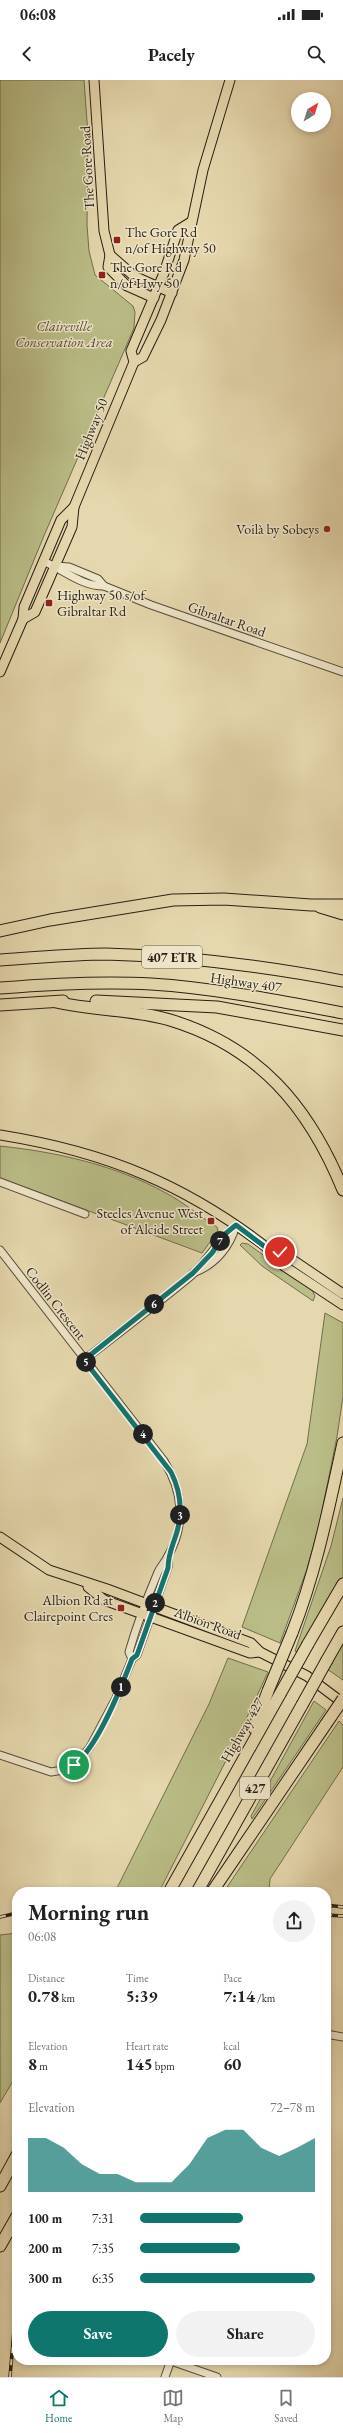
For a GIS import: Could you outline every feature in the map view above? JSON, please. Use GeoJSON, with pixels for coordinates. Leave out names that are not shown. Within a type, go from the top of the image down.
{"type":"FeatureCollection","features":[{"type":"Feature","properties":{"kind":"highway"},"geometry":{"type":"LineString","coordinates":[[0,931],[58,918],[173,900],[224,899],[312,905],[343,905]]}},
{"type":"Feature","properties":{"kind":"highway"},"geometry":{"type":"LineString","coordinates":[[312,905],[343,914]]}},
{"type":"Feature","properties":{"kind":"highway","name":"Highway 407"},"geometry":{"type":"LineString","coordinates":[[0,960],[104,954],[187,958],[272,967],[343,981]]}},
{"type":"Feature","properties":{"kind":"highway","name":"Highway 407"},"geometry":{"type":"LineString","coordinates":[[0,988],[56,984],[151,984],[266,999],[343,1013]]}},
{"type":"Feature","properties":{"kind":"highway"},"geometry":{"type":"LineString","coordinates":[[0,1005],[74,1000],[217,1007],[343,1030]]}},
{"type":"Feature","properties":{"kind":"highway"},"geometry":{"type":"LineString","coordinates":[[56,1002],[75,1006],[122,1010],[170,1020],[217,1039],[255,1063],[284,1091],[308,1120],[330,1159],[343,1190]]}},
{"type":"Feature","properties":{"kind":"highway"},"geometry":{"type":"LineString","coordinates":[[242,1760],[300,1613],[325,1525],[343,1443]]}},
{"type":"Feature","properties":{"kind":"highway","name":"Highway 427"},"geometry":{"type":"LineString","coordinates":[[172,1887],[242,1760],[343,1584]]}},
{"type":"Feature","properties":{"kind":"highway","name":"427"},"geometry":{"type":"LineString","coordinates":[[200,1887],[343,1632]]}},
{"type":"Feature","properties":{"kind":"highway"},"geometry":{"type":"LineString","coordinates":[[215,1887],[343,1699]]}},
{"type":"Feature","properties":{"kind":"highway"},"geometry":{"type":"LineString","coordinates":[[0,2186],[12,2164]]}},
{"type":"Feature","properties":{"kind":"highway"},"geometry":{"type":"LineString","coordinates":[[0,2246],[12,2225]]}},
{"type":"Feature","properties":{"kind":"main road","name":"The Gore Road"},"geometry":{"type":"LineString","coordinates":[[94,80],[104,231],[110,255],[108,267],[117,278],[133,290],[154,298]]}},
{"type":"Feature","properties":{"kind":"main road","name":"Highway 50"},"geometry":{"type":"LineString","coordinates":[[134,362],[144,357],[172,293],[188,247],[191,235],[191,222],[230,80]]}},
{"type":"Feature","properties":{"kind":"main road","name":"Highway 50"},"geometry":{"type":"LineString","coordinates":[[23,619],[35,612],[72,527],[74,507],[134,362],[131,351],[154,298],[178,230],[191,222]]}},
{"type":"Feature","properties":{"kind":"main road"},"geometry":{"type":"LineString","coordinates":[[110,255],[134,276],[172,293]]}},
{"type":"Feature","properties":{"kind":"main road","name":"Highway 50"},"geometry":{"type":"LineString","coordinates":[[0,672],[23,619],[24,608],[61,520],[74,507]]}},
{"type":"Feature","properties":{"kind":"main road"},"geometry":{"type":"LineString","coordinates":[[0,1134],[74,1149],[117,1163],[180,1190],[236,1225],[272,1252],[276,1260],[284,1266],[343,1305]]}},
{"type":"Feature","properties":{"kind":"main road"},"geometry":{"type":"LineString","coordinates":[[272,1252],[280,1252],[343,1294]]}},
{"type":"Feature","properties":{"kind":"main road","name":"Albion Road"},"geometry":{"type":"LineString","coordinates":[[0,1537],[49,1570],[251,1643],[260,1652],[307,1676],[343,1703]]}},
{"type":"Feature","properties":{"kind":"main road","name":"Albion Road"},"geometry":{"type":"LineString","coordinates":[[82,1583],[104,1600],[250,1653],[260,1652]]}},
{"type":"Feature","properties":{"kind":"street","name":"Gibraltar Road"},"geometry":{"type":"LineString","coordinates":[[44,561],[55,566],[69,567],[98,579],[104,586],[164,610],[343,672]]}},
{"type":"Feature","properties":{"kind":"street"},"geometry":{"type":"LineString","coordinates":[[0,1182],[85,1214]]}},
{"type":"Feature","properties":{"kind":"street"},"geometry":{"type":"LineString","coordinates":[[84,1360],[193,1273],[204,1269],[217,1258],[232,1238],[236,1225]]}},
{"type":"Feature","properties":{"kind":"street","name":"Codlin Crescent"},"geometry":{"type":"LineString","coordinates":[[0,1250],[164,1461],[175,1480],[180,1499],[180,1515],[168,1556],[168,1568],[149,1605]]}},
{"type":"Feature","properties":{"kind":"street"},"geometry":{"type":"LineString","coordinates":[[132,1659],[129,1652],[141,1613],[149,1605]]}},
{"type":"Feature","properties":{"kind":"street"},"geometry":{"type":"LineString","coordinates":[[0,1755],[51,1772],[63,1770],[79,1761],[90,1748],[116,1698],[132,1659],[137,1655],[150,1616],[149,1605]]}},
{"type":"Feature","properties":{"kind":"street"},"geometry":{"type":"LineString","coordinates":[[331,2035],[343,2037]]}},
{"type":"Feature","properties":{"kind":"street"},"geometry":{"type":"LineString","coordinates":[[165,2377],[169,2365]]}},
{"type":"Feature","properties":{"kind":"street"},"geometry":{"type":"LineString","coordinates":[[185,2365],[217,2377]]}},
{"type":"Feature","properties":{"kind":"green space","name":"Claireville Conservation Area"},"geometry":{"type":"Polygon","coordinates":[[[0,80],[84,80],[88,135],[87,225],[89,251],[95,275],[133,306],[135,312],[134,328],[43,538],[0,643],[0,80]]]}},
{"type":"Feature","properties":{"kind":"green space"},"geometry":{"type":"Polygon","coordinates":[[[0,1146],[64,1156],[106,1167],[127,1175],[147,1183],[185,1205],[217,1227],[218,1231],[202,1253],[0,1178],[0,1146]]]}},
{"type":"Feature","properties":{"kind":"green space"},"geometry":{"type":"Polygon","coordinates":[[[242,1243],[248,1244],[312,1290],[315,1296],[313,1301],[262,1266],[240,1245],[242,1243]]]}},
{"type":"Feature","properties":{"kind":"green space"},"geometry":{"type":"Polygon","coordinates":[[[325,1313],[343,1323],[343,1396],[337,1437],[319,1525],[307,1569],[280,1643],[242,1627],[307,1444],[325,1313]]]}},
{"type":"Feature","properties":{"kind":"green space"},"geometry":{"type":"Polygon","coordinates":[[[343,1498],[343,1577],[299,1654],[295,1651],[331,1546],[343,1498]]]}},
{"type":"Feature","properties":{"kind":"green space"},"geometry":{"type":"Polygon","coordinates":[[[343,1641],[343,1680],[327,1669],[343,1641]]]}},
{"type":"Feature","properties":{"kind":"green space"},"geometry":{"type":"Polygon","coordinates":[[[228,1658],[268,1672],[235,1743],[162,1887],[118,1887],[209,1704],[228,1658]]]}},
{"type":"Feature","properties":{"kind":"green space"},"geometry":{"type":"Polygon","coordinates":[[[314,1701],[326,1710],[252,1819],[251,1816],[314,1701]]]}},
{"type":"Feature","properties":{"kind":"green space"},"geometry":{"type":"Polygon","coordinates":[[[339,1721],[343,1725],[343,1767],[270,1879],[269,1887],[227,1887],[339,1721]]]}},
{"type":"Feature","properties":{"kind":"green space"},"geometry":{"type":"Polygon","coordinates":[[[12,1934],[12,2083],[0,2103],[0,1935],[12,1934]]]}},
{"type":"Feature","properties":{"kind":"railway"},"geometry":{"type":"LineString","coordinates":[[331,1906],[343,1907]]}},
{"type":"Feature","properties":{"kind":"railway"},"geometry":{"type":"LineString","coordinates":[[0,1917],[12,1914]]}},
{"type":"Feature","properties":{"kind":"railway"},"geometry":{"type":"LineString","coordinates":[[331,1915],[343,1916]]}},
{"type":"Feature","properties":{"kind":"railway"},"geometry":{"type":"LineString","coordinates":[[10,2377],[12,2354]]}},
{"type":"Feature","properties":{"kind":"place","name":"The Gore Rd n/of Highway 50"},"geometry":{"type":"Point","coordinates":[117,240]}},
{"type":"Feature","properties":{"kind":"place","name":"The Gore Rd n/of Hwy 50"},"geometry":{"type":"Point","coordinates":[102,275]}},
{"type":"Feature","properties":{"kind":"place","name":"Voilà by Sobeys"},"geometry":{"type":"Point","coordinates":[327,529]}},
{"type":"Feature","properties":{"kind":"place","name":"Highway 50 s/of Gibraltar Rd"},"geometry":{"type":"Point","coordinates":[49,603]}},
{"type":"Feature","properties":{"kind":"place","name":"Steeles Avenue West of Alcide Street"},"geometry":{"type":"Point","coordinates":[211,1221]}},
{"type":"Feature","properties":{"kind":"place","name":"Albion Rd at Clairepoint Cres"},"geometry":{"type":"Point","coordinates":[121,1608]}},
{"type":"Feature","properties":{"kind":"route"},"geometry":{"type":"LineString","coordinates":[[74,1765],[83,1758],[90,1748],[116,1698],[132,1659],[137,1655],[168,1568],[168,1556],[179,1526],[181,1507],[175,1480],[164,1461],[84,1360],[193,1273],[212,1253],[225,1234],[236,1225],[272,1252],[280,1252]]}}]}
